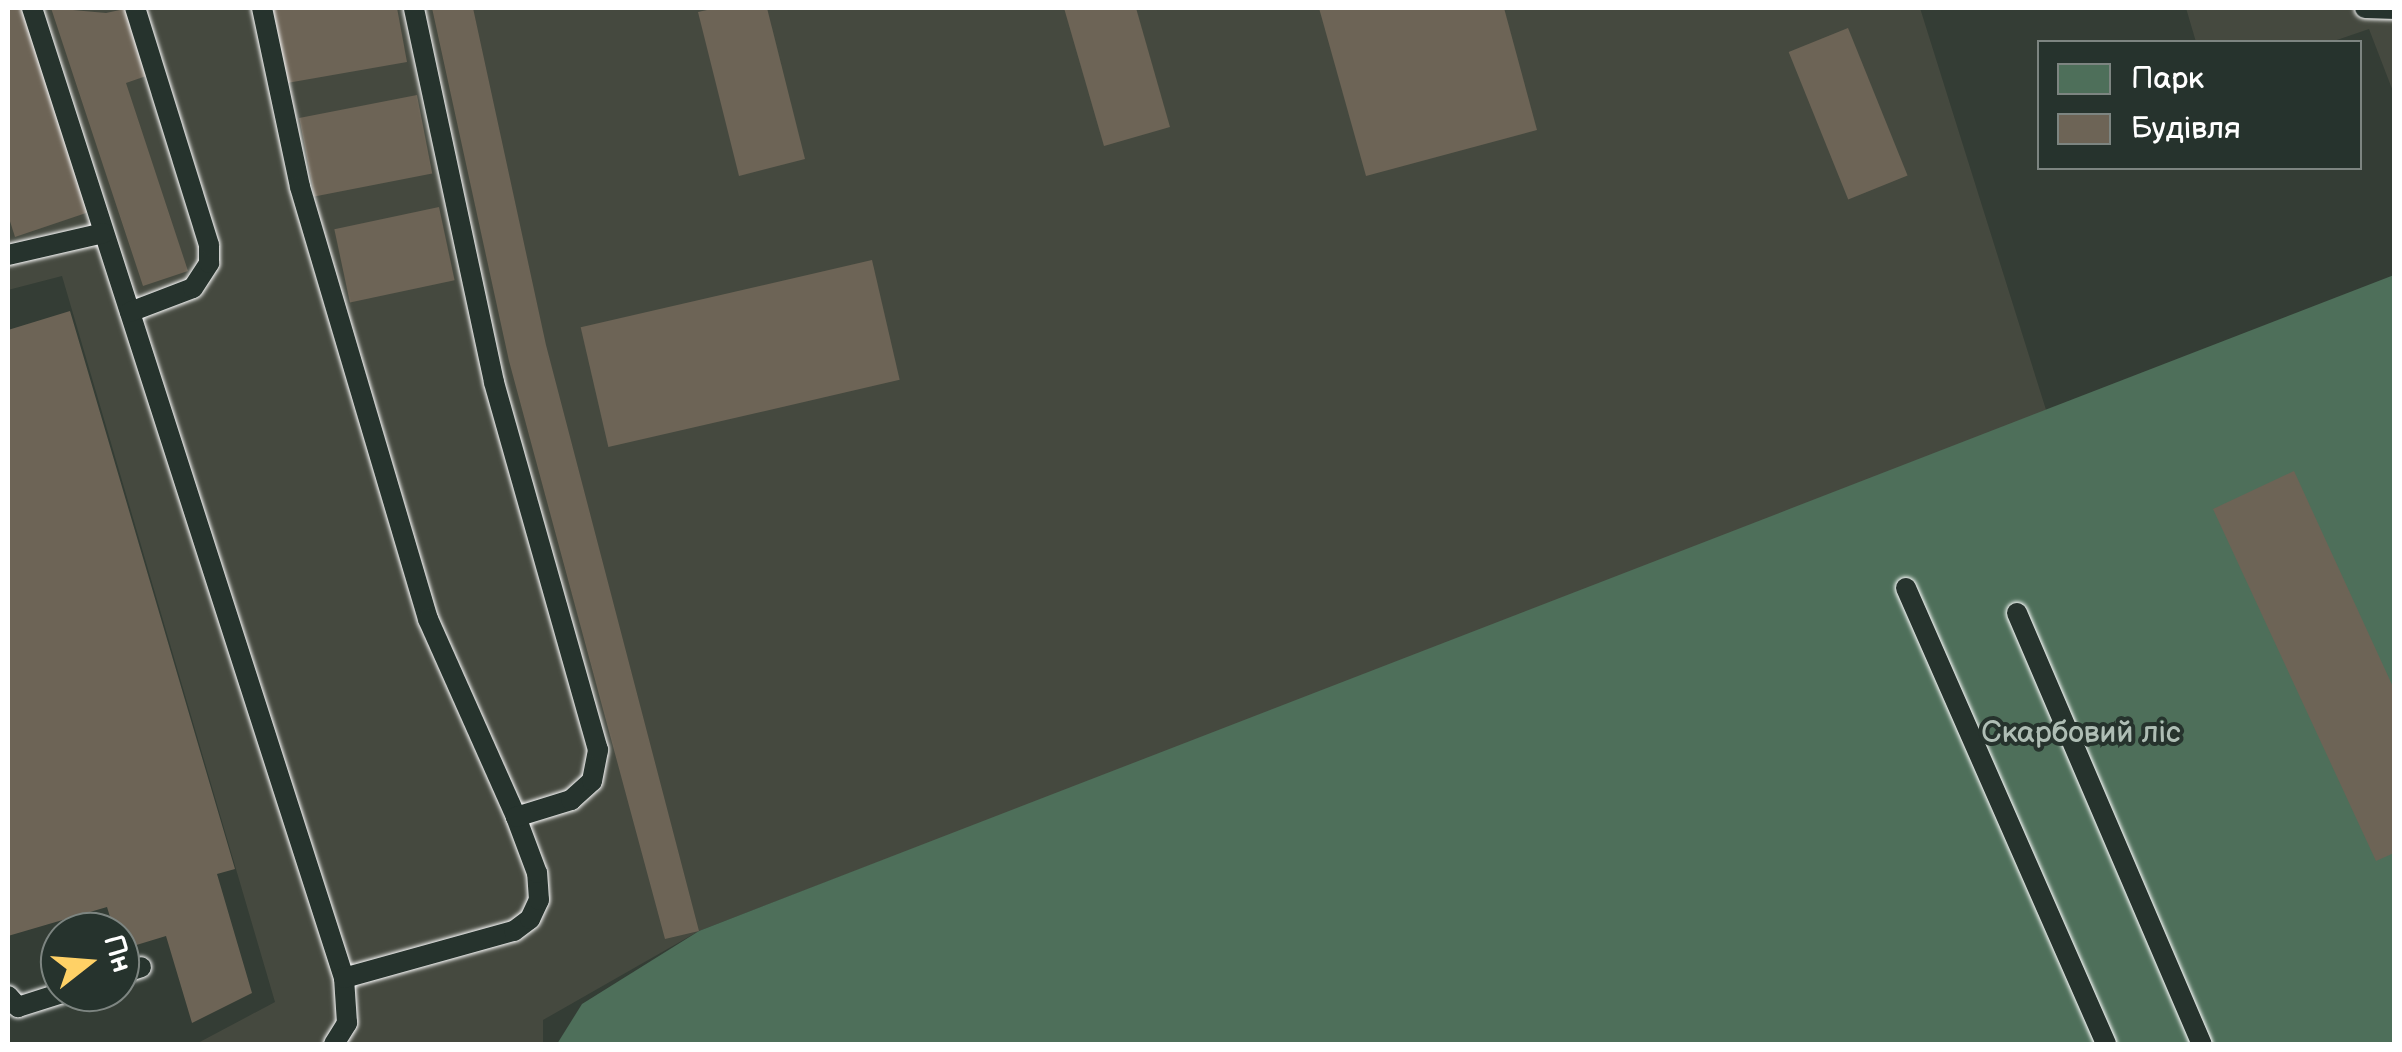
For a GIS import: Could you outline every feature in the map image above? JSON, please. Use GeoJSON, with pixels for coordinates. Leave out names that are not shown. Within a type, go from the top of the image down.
{"type":"FeatureCollection","features":[{"type":"Feature","properties":{"kind":"lane"},"geometry":{"type":"LineString","coordinates":[[32,8],[344,978],[347,1024],[334,1044]]}},
{"type":"Feature","properties":{"kind":"lane"},"geometry":{"type":"LineString","coordinates":[[130,312],[193,288],[209,263],[209,245],[135,8]]}},
{"type":"Feature","properties":{"kind":"lane"},"geometry":{"type":"LineString","coordinates":[[262,8],[300,187],[428,618],[537,872],[539,900],[530,918],[514,931],[344,978]]}},
{"type":"Feature","properties":{"kind":"lane"},"geometry":{"type":"LineString","coordinates":[[414,8],[494,382],[598,750],[592,781],[571,800],[516,816]]}},
{"type":"Feature","properties":{"kind":"lane"},"geometry":{"type":"LineString","coordinates":[[2365,8],[2394,9]]}},
{"type":"Feature","properties":{"kind":"lane"},"geometry":{"type":"LineString","coordinates":[[8,255],[104,233]]}},
{"type":"Feature","properties":{"kind":"lane"},"geometry":{"type":"LineString","coordinates":[[1906,588],[2106,1044]]}},
{"type":"Feature","properties":{"kind":"lane"},"geometry":{"type":"LineString","coordinates":[[2016,614],[2202,1044]]}},
{"type":"Feature","properties":{"kind":"lane"},"geometry":{"type":"LineString","coordinates":[[8,996],[18,1007],[40,1000]]}},
{"type":"Feature","properties":{"kind":"shaded area"},"geometry":{"type":"Polygon","coordinates":[[[8,8],[1920,8],[2047,413],[699,931],[543,1020],[543,1044],[196,1044],[275,1002],[62,276],[8,290],[8,8]]]}},
{"type":"Feature","properties":{"kind":"shaded area"},"geometry":{"type":"Polygon","coordinates":[[[2186,8],[2394,8],[2394,94],[2369,29],[2337,40],[2195,40],[2186,8]]]}},
{"type":"Feature","properties":{"kind":"green space","name":"Скарбовий ліс"},"geometry":{"type":"Polygon","coordinates":[[[2394,275],[2394,1044],[557,1044],[582,1004],[699,931],[2394,275]]]}},
{"type":"Feature","properties":{"kind":"building"},"geometry":{"type":"Polygon","coordinates":[[[8,8],[21,8],[89,212],[15,237],[8,215],[8,8]]]}},
{"type":"Feature","properties":{"kind":"building"},"geometry":{"type":"Polygon","coordinates":[[[51,8],[106,13],[129,8],[152,74],[126,83],[188,271],[143,286],[51,8]]]}},
{"type":"Feature","properties":{"kind":"building"},"geometry":{"type":"Polygon","coordinates":[[[273,8],[397,8],[407,62],[287,83],[273,8]]]}},
{"type":"Feature","properties":{"kind":"building"},"geometry":{"type":"Polygon","coordinates":[[[432,8],[473,8],[546,345],[699,931],[665,939],[509,361],[432,8]]]}},
{"type":"Feature","properties":{"kind":"building"},"geometry":{"type":"Polygon","coordinates":[[[767,8],[805,159],[739,176],[698,12],[767,8]]]}},
{"type":"Feature","properties":{"kind":"building"},"geometry":{"type":"Polygon","coordinates":[[[1064,8],[1136,8],[1170,127],[1104,146],[1064,8]]]}},
{"type":"Feature","properties":{"kind":"building"},"geometry":{"type":"Polygon","coordinates":[[[1319,8],[1504,8],[1537,130],[1366,176],[1319,8]]]}},
{"type":"Feature","properties":{"kind":"building"},"geometry":{"type":"Polygon","coordinates":[[[1848,28],[1908,175],[1848,199],[1789,52],[1848,28]]]}},
{"type":"Feature","properties":{"kind":"building"},"geometry":{"type":"Polygon","coordinates":[[[417,95],[432,174],[314,196],[299,118],[417,95]]]}},
{"type":"Feature","properties":{"kind":"building"},"geometry":{"type":"Polygon","coordinates":[[[439,207],[455,280],[350,303],[334,229],[439,207]]]}},
{"type":"Feature","properties":{"kind":"building"},"geometry":{"type":"Polygon","coordinates":[[[872,260],[900,380],[608,447],[581,327],[872,260]]]}},
{"type":"Feature","properties":{"kind":"building"},"geometry":{"type":"Polygon","coordinates":[[[70,311],[235,869],[217,874],[252,993],[192,1023],[166,936],[140,944],[140,912],[109,912],[107,907],[90,912],[40,912],[40,927],[8,936],[8,330],[70,311]]]}},
{"type":"Feature","properties":{"kind":"building"},"geometry":{"type":"Polygon","coordinates":[[[2294,471],[2394,689],[2394,853],[2376,861],[2213,509],[2294,471]]]}}]}
